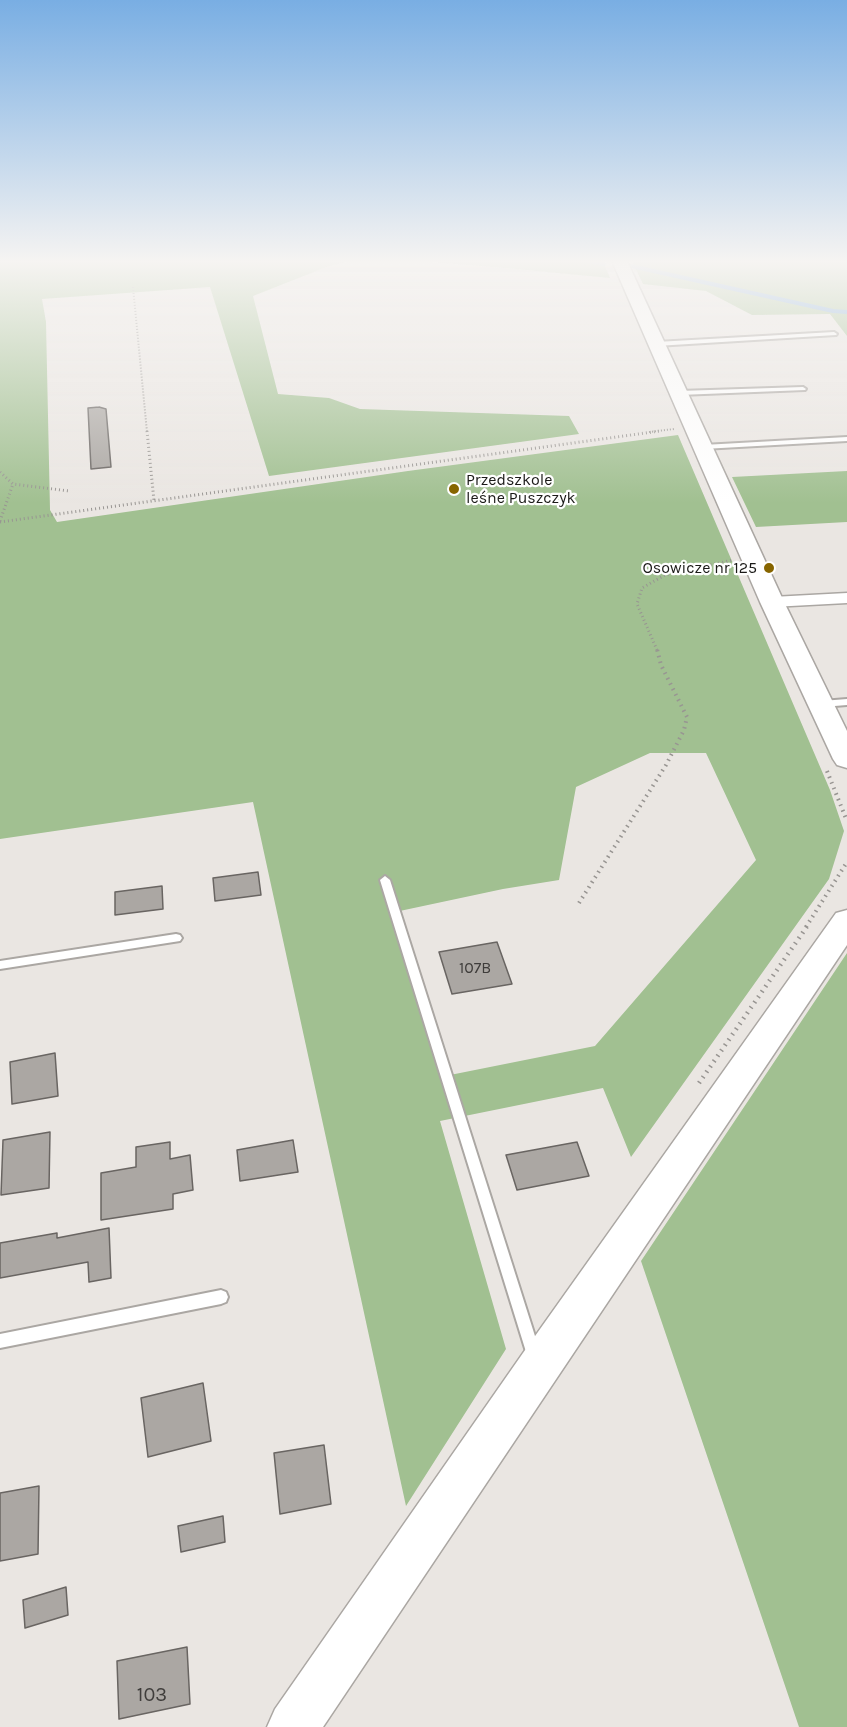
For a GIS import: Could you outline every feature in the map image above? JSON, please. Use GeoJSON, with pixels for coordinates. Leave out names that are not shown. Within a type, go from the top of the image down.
{"type":"FeatureCollection","features":[{"type":"Feature","properties":{"kind":"street"},"geometry":{"type":"LineString","coordinates":[[656,344],[772,602],[834,703],[847,759]]}},
{"type":"Feature","properties":{"kind":"street"},"geometry":{"type":"LineString","coordinates":[[772,602],[847,598]]}},
{"type":"Feature","properties":{"kind":"street"},"geometry":{"type":"LineString","coordinates":[[293,1727],[538,1367],[847,921]]}},
{"type":"Feature","properties":{"kind":"lane"},"geometry":{"type":"LineString","coordinates":[[656,344],[699,342]]}},
{"type":"Feature","properties":{"kind":"lane"},"geometry":{"type":"LineString","coordinates":[[679,393],[803,389]]}},
{"type":"Feature","properties":{"kind":"lane"},"geometry":{"type":"LineString","coordinates":[[703,447],[847,440]]}},
{"type":"Feature","properties":{"kind":"lane"},"geometry":{"type":"LineString","coordinates":[[385,880],[538,1367]]}},
{"type":"Feature","properties":{"kind":"lane"},"geometry":{"type":"LineString","coordinates":[[0,965],[176,938]]}},
{"type":"Feature","properties":{"kind":"lane"},"geometry":{"type":"LineString","coordinates":[[0,1341],[221,1297]]}},
{"type":"Feature","properties":{"kind":"path"},"geometry":{"type":"LineString","coordinates":[[138,342],[154,501]]}},
{"type":"Feature","properties":{"kind":"path"},"geometry":{"type":"LineString","coordinates":[[13,484],[0,522],[693,426]]}},
{"type":"Feature","properties":{"kind":"path"},"geometry":{"type":"LineString","coordinates":[[0,472],[13,484],[69,491]]}},
{"type":"Feature","properties":{"kind":"path"},"geometry":{"type":"LineString","coordinates":[[579,903],[666,765],[684,729],[687,717],[661,665],[655,641],[637,604],[638,595],[642,588],[665,574],[751,556]]}},
{"type":"Feature","properties":{"kind":"green space"},"geometry":{"type":"Polygon","coordinates":[[[0,342],[46,342],[50,510],[57,522],[408,471],[678,435],[830,790],[844,831],[829,879],[631,1157],[603,1088],[440,1121],[506,1349],[406,1506],[253,802],[0,839],[0,342]],[[650,753],[576,787],[559,880],[503,889],[395,912],[445,1076],[595,1046],[756,860],[706,753],[650,753]]]}},
{"type":"Feature","properties":{"kind":"green space"},"geometry":{"type":"Polygon","coordinates":[[[227,342],[265,342],[278,394],[329,398],[360,409],[569,416],[579,434],[269,476],[227,342]]]}},
{"type":"Feature","properties":{"kind":"green space"},"geometry":{"type":"Polygon","coordinates":[[[847,471],[847,522],[756,527],[732,477],[847,471]]]}},
{"type":"Feature","properties":{"kind":"green space"},"geometry":{"type":"Polygon","coordinates":[[[847,953],[847,1727],[799,1727],[641,1261],[847,953]]]}},
{"type":"Feature","properties":{"kind":"building"},"geometry":{"type":"Polygon","coordinates":[[[88,408],[106,409],[111,467],[91,469],[88,408]]]}},
{"type":"Feature","properties":{"kind":"building"},"geometry":{"type":"Polygon","coordinates":[[[258,872],[261,895],[215,901],[213,878],[258,872]]]}},
{"type":"Feature","properties":{"kind":"building"},"geometry":{"type":"Polygon","coordinates":[[[162,886],[163,909],[115,915],[115,892],[162,886]]]}},
{"type":"Feature","properties":{"kind":"building"},"geometry":{"type":"Polygon","coordinates":[[[497,942],[512,984],[452,994],[439,952],[497,942]]]}},
{"type":"Feature","properties":{"kind":"building"},"geometry":{"type":"Polygon","coordinates":[[[55,1053],[58,1096],[12,1104],[10,1062],[55,1053]]]}},
{"type":"Feature","properties":{"kind":"building"},"geometry":{"type":"Polygon","coordinates":[[[50,1132],[49,1188],[1,1195],[3,1140],[50,1132]]]}},
{"type":"Feature","properties":{"kind":"building"},"geometry":{"type":"Polygon","coordinates":[[[293,1140],[298,1172],[240,1181],[237,1150],[293,1140]]]}},
{"type":"Feature","properties":{"kind":"building"},"geometry":{"type":"Polygon","coordinates":[[[170,1142],[170,1159],[190,1155],[193,1190],[173,1194],[173,1209],[101,1220],[101,1173],[136,1167],[136,1147],[170,1142]]]}},
{"type":"Feature","properties":{"kind":"building"},"geometry":{"type":"Polygon","coordinates":[[[577,1142],[589,1176],[517,1190],[506,1155],[577,1142]]]}},
{"type":"Feature","properties":{"kind":"building"},"geometry":{"type":"Polygon","coordinates":[[[109,1228],[111,1278],[89,1282],[88,1262],[0,1278],[0,1243],[57,1233],[57,1238],[109,1228]]]}},
{"type":"Feature","properties":{"kind":"building"},"geometry":{"type":"Polygon","coordinates":[[[203,1383],[211,1441],[148,1457],[141,1398],[203,1383]]]}},
{"type":"Feature","properties":{"kind":"building"},"geometry":{"type":"Polygon","coordinates":[[[324,1445],[331,1504],[280,1514],[274,1453],[324,1445]]]}},
{"type":"Feature","properties":{"kind":"building"},"geometry":{"type":"Polygon","coordinates":[[[39,1486],[38,1554],[0,1561],[0,1493],[39,1486]]]}},
{"type":"Feature","properties":{"kind":"building"},"geometry":{"type":"Polygon","coordinates":[[[223,1516],[225,1542],[181,1552],[178,1526],[223,1516]]]}},
{"type":"Feature","properties":{"kind":"building"},"geometry":{"type":"Polygon","coordinates":[[[66,1587],[68,1615],[25,1628],[23,1600],[66,1587]]]}},
{"type":"Feature","properties":{"kind":"building"},"geometry":{"type":"Polygon","coordinates":[[[187,1647],[190,1704],[119,1719],[117,1661],[187,1647]]]}},
{"type":"Feature","properties":{"kind":"place","name":"Przedszkole leśne Puszczyk"},"geometry":{"type":"Point","coordinates":[454,489]}},
{"type":"Feature","properties":{"kind":"place","name":"Osowicze nr 125"},"geometry":{"type":"Point","coordinates":[769,568]}}]}
